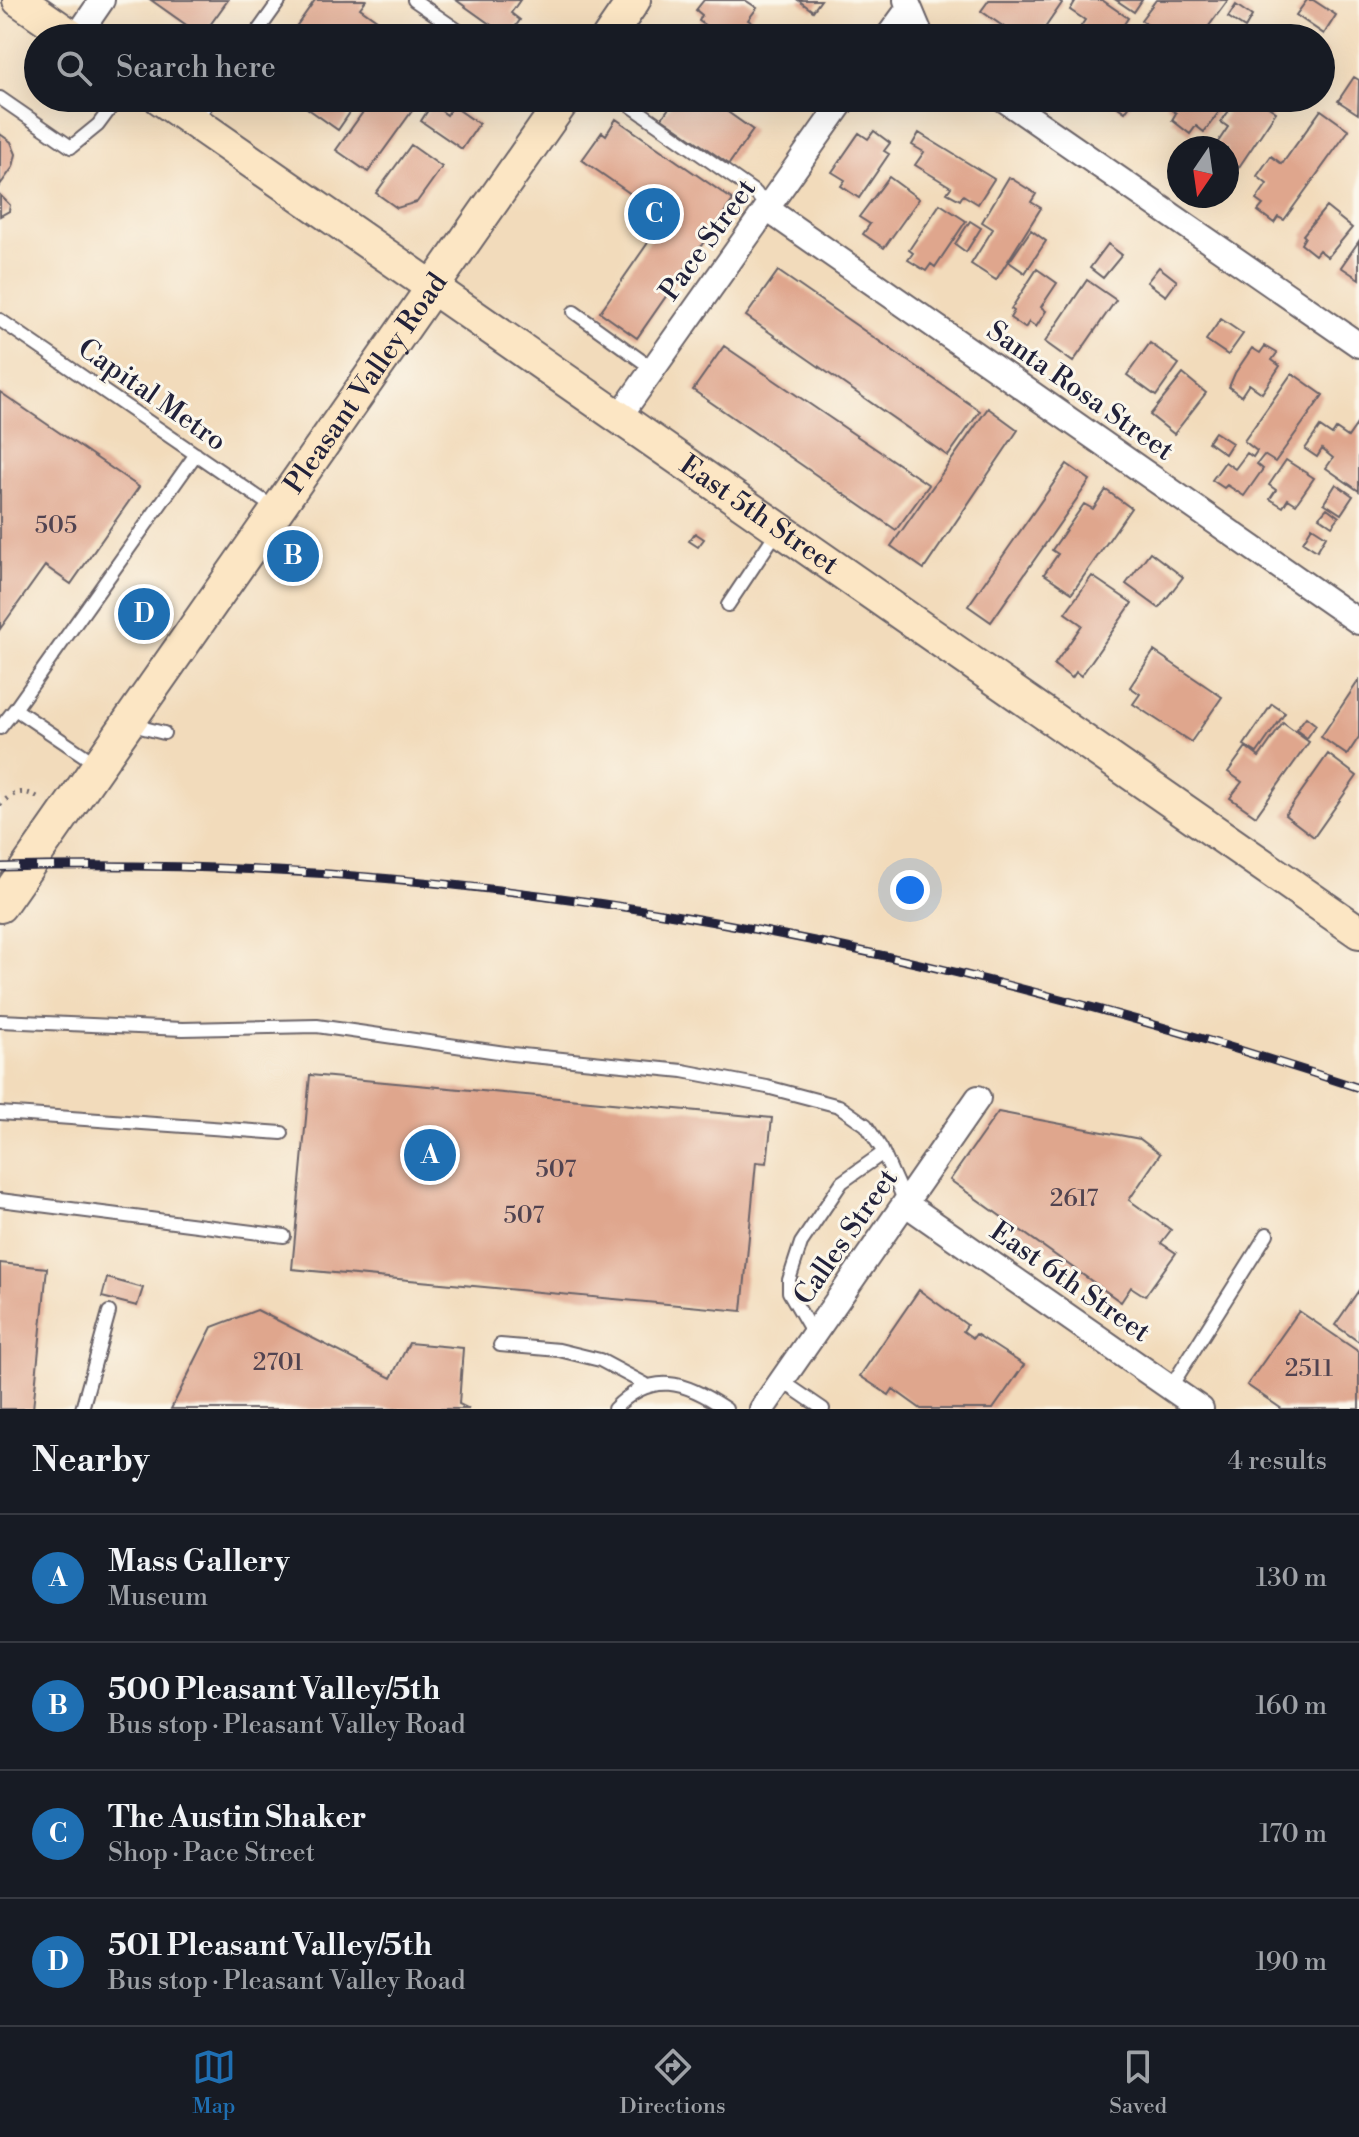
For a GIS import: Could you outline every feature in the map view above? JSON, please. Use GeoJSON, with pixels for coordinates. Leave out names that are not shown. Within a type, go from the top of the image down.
{"type":"FeatureCollection","features":[{"type":"Feature","properties":{"kind":"street"},"geometry":{"type":"LineString","coordinates":[[19,0],[54,24]]}},
{"type":"Feature","properties":{"kind":"street"},"geometry":{"type":"LineString","coordinates":[[85,24],[102,0]]}},
{"type":"Feature","properties":{"kind":"street"},"geometry":{"type":"LineString","coordinates":[[618,24],[634,0]]}},
{"type":"Feature","properties":{"kind":"street"},"geometry":{"type":"LineString","coordinates":[[895,24],[907,4]]}},
{"type":"Feature","properties":{"kind":"street"},"geometry":{"type":"LineString","coordinates":[[907,4],[916,24]]}},
{"type":"Feature","properties":{"kind":"street","name":"East 5th Street"},"geometry":{"type":"LineString","coordinates":[[206,112],[434,291],[779,527],[1359,932]]}},
{"type":"Feature","properties":{"kind":"street","name":"Pleasant Valley Road"},"geometry":{"type":"LineString","coordinates":[[0,906],[434,291],[553,112]]}},
{"type":"Feature","properties":{"kind":"street","name":"Pace Street"},"geometry":{"type":"LineString","coordinates":[[619,417],[835,112]]}},
{"type":"Feature","properties":{"kind":"street"},"geometry":{"type":"LineString","coordinates":[[1022,112],[1359,345]]}},
{"type":"Feature","properties":{"kind":"street","name":"Santa Rosa Street"},"geometry":{"type":"LineString","coordinates":[[767,209],[1359,622]]}},
{"type":"Feature","properties":{"kind":"street","name":"Calles Street"},"geometry":{"type":"LineString","coordinates":[[762,1409],[978,1098]]}},
{"type":"Feature","properties":{"kind":"street","name":"East 6th Street"},"geometry":{"type":"LineString","coordinates":[[906,1204],[1201,1409]]}},
{"type":"Feature","properties":{"kind":"lane"},"geometry":{"type":"LineString","coordinates":[[263,24],[280,0]]}},
{"type":"Feature","properties":{"kind":"lane"},"geometry":{"type":"LineString","coordinates":[[414,0],[449,24]]}},
{"type":"Feature","properties":{"kind":"lane"},"geometry":{"type":"LineString","coordinates":[[0,98],[71,147],[98,125],[108,112]]}},
{"type":"Feature","properties":{"kind":"lane"},"geometry":{"type":"LineString","coordinates":[[640,112],[753,191],[767,209]]}},
{"type":"Feature","properties":{"kind":"lane"},"geometry":{"type":"LineString","coordinates":[[574,312],[653,369]]}},
{"type":"Feature","properties":{"kind":"lane","name":"Capital Metro"},"geometry":{"type":"LineString","coordinates":[[0,320],[277,510]]}},
{"type":"Feature","properties":{"kind":"lane"},"geometry":{"type":"LineString","coordinates":[[0,728],[196,454]]}},
{"type":"Feature","properties":{"kind":"lane"},"geometry":{"type":"LineString","coordinates":[[728,605],[779,527]]}},
{"type":"Feature","properties":{"kind":"lane"},"geometry":{"type":"LineString","coordinates":[[15,709],[98,765]]}},
{"type":"Feature","properties":{"kind":"lane"},"geometry":{"type":"LineString","coordinates":[[127,724],[164,733]]}},
{"type":"Feature","properties":{"kind":"lane"},"geometry":{"type":"LineString","coordinates":[[0,1021],[183,1029],[317,1026],[512,1054],[683,1071],[767,1087],[839,1106],[866,1125],[883,1153],[906,1204]]}},
{"type":"Feature","properties":{"kind":"lane"},"geometry":{"type":"LineString","coordinates":[[0,1113],[282,1133]]}},
{"type":"Feature","properties":{"kind":"lane"},"geometry":{"type":"LineString","coordinates":[[814,1335],[789,1292],[789,1280],[801,1243],[842,1182],[883,1153]]}},
{"type":"Feature","properties":{"kind":"lane"},"geometry":{"type":"LineString","coordinates":[[0,1200],[284,1236]]}},
{"type":"Feature","properties":{"kind":"lane"},"geometry":{"type":"LineString","coordinates":[[1170,1388],[1267,1234]]}},
{"type":"Feature","properties":{"kind":"lane"},"geometry":{"type":"LineString","coordinates":[[82,1409],[109,1312]]}},
{"type":"Feature","properties":{"kind":"lane"},"geometry":{"type":"LineString","coordinates":[[500,1345],[559,1350],[600,1360],[645,1384],[670,1384],[703,1393],[726,1409]]}},
{"type":"Feature","properties":{"kind":"lane"},"geometry":{"type":"LineString","coordinates":[[782,1381],[823,1409]]}},
{"type":"Feature","properties":{"kind":"lane"},"geometry":{"type":"LineString","coordinates":[[614,1409],[645,1384]]}},
{"type":"Feature","properties":{"kind":"path"},"geometry":{"type":"LineString","coordinates":[[0,805],[21,791],[39,798]]}},
{"type":"Feature","properties":{"kind":"building"},"geometry":{"type":"Polygon","coordinates":[[[151,0],[228,0],[211,24],[185,24],[151,0]]]}},
{"type":"Feature","properties":{"kind":"building"},"geometry":{"type":"Polygon","coordinates":[[[315,0],[366,0],[360,8],[382,24],[298,24],[315,0]]]}},
{"type":"Feature","properties":{"kind":"building"},"geometry":{"type":"Polygon","coordinates":[[[456,0],[520,0],[511,13],[520,20],[517,24],[490,24],[456,0]]]}},
{"type":"Feature","properties":{"kind":"building"},"geometry":{"type":"Polygon","coordinates":[[[704,0],[745,0],[757,8],[748,20],[754,24],[703,24],[699,21],[702,15],[696,10],[704,0]]]}},
{"type":"Feature","properties":{"kind":"building"},"geometry":{"type":"Polygon","coordinates":[[[798,0],[821,0],[813,11],[798,0]]]}},
{"type":"Feature","properties":{"kind":"building"},"geometry":{"type":"Polygon","coordinates":[[[989,0],[1058,0],[1062,3],[1048,24],[1000,24],[981,11],[989,0]]]}},
{"type":"Feature","properties":{"kind":"building"},"geometry":{"type":"Polygon","coordinates":[[[1076,0],[1102,0],[1128,18],[1124,24],[1082,24],[1085,20],[1070,10],[1076,0]]]}},
{"type":"Feature","properties":{"kind":"building"},"geometry":{"type":"Polygon","coordinates":[[[1116,0],[1142,0],[1134,12],[1116,0]]]}},
{"type":"Feature","properties":{"kind":"building"},"geometry":{"type":"Polygon","coordinates":[[[1156,0],[1228,0],[1210,24],[1147,24],[1141,20],[1156,0]]]}},
{"type":"Feature","properties":{"kind":"building"},"geometry":{"type":"Polygon","coordinates":[[[1307,0],[1313,0],[1336,15],[1330,24],[1309,24],[1296,15],[1307,0]]]}},
{"type":"Feature","properties":{"kind":"building"},"geometry":{"type":"Polygon","coordinates":[[[1236,5],[1252,16],[1247,24],[1239,24],[1228,17],[1236,5]]]}},
{"type":"Feature","properties":{"kind":"building"},"geometry":{"type":"Polygon","coordinates":[[[1354,77],[1359,80],[1358,114],[1338,101],[1354,77]]]}},
{"type":"Feature","properties":{"kind":"building"},"geometry":{"type":"Polygon","coordinates":[[[313,112],[350,112],[338,130],[313,112]]]}},
{"type":"Feature","properties":{"kind":"building"},"geometry":{"type":"Polygon","coordinates":[[[363,112],[411,112],[368,172],[336,150],[363,112]]]}},
{"type":"Feature","properties":{"kind":"building"},"geometry":{"type":"Polygon","coordinates":[[[427,112],[447,115],[449,112],[462,112],[479,124],[462,149],[421,121],[427,112]]]}},
{"type":"Feature","properties":{"kind":"building"},"geometry":{"type":"Polygon","coordinates":[[[666,112],[728,112],[753,130],[729,164],[662,118],[666,112]]]}},
{"type":"Feature","properties":{"kind":"building"},"geometry":{"type":"Polygon","coordinates":[[[1219,112],[1204,132],[1196,126],[1190,134],[1172,120],[1176,113],[1219,112]]]}},
{"type":"Feature","properties":{"kind":"building"},"geometry":{"type":"Polygon","coordinates":[[[1228,112],[1276,112],[1239,167],[1239,136],[1222,136],[1228,127],[1221,122],[1228,112]]]}},
{"type":"Feature","properties":{"kind":"building"},"geometry":{"type":"Polygon","coordinates":[[[1320,112],[1349,130],[1284,220],[1278,217],[1274,223],[1258,211],[1263,205],[1256,200],[1267,184],[1257,176],[1271,156],[1282,164],[1320,112]]]}},
{"type":"Feature","properties":{"kind":"building"},"geometry":{"type":"Polygon","coordinates":[[[616,119],[733,200],[637,338],[600,312],[654,234],[627,215],[638,199],[582,160],[602,132],[606,135],[616,119]]]}},
{"type":"Feature","properties":{"kind":"building"},"geometry":{"type":"Polygon","coordinates":[[[874,131],[890,143],[884,151],[889,154],[859,198],[841,186],[845,180],[832,172],[859,133],[868,139],[874,131]]]}},
{"type":"Feature","properties":{"kind":"building"},"geometry":{"type":"Polygon","coordinates":[[[919,133],[994,179],[978,204],[963,195],[960,200],[947,193],[951,187],[915,165],[924,152],[912,145],[919,133]]]}},
{"type":"Feature","properties":{"kind":"building"},"geometry":{"type":"Polygon","coordinates":[[[0,134],[11,142],[16,154],[13,167],[0,185],[0,134]]]}},
{"type":"Feature","properties":{"kind":"building"},"geometry":{"type":"Polygon","coordinates":[[[411,145],[442,167],[417,202],[397,208],[376,193],[411,145]]]}},
{"type":"Feature","properties":{"kind":"building"},"geometry":{"type":"Polygon","coordinates":[[[889,177],[919,199],[884,248],[863,234],[870,224],[859,217],[889,177]]]}},
{"type":"Feature","properties":{"kind":"building"},"geometry":{"type":"Polygon","coordinates":[[[1009,177],[1036,194],[1031,202],[1041,208],[996,280],[971,264],[993,229],[982,222],[1009,177]]]}},
{"type":"Feature","properties":{"kind":"building"},"geometry":{"type":"Polygon","coordinates":[[[0,195],[10,205],[9,211],[0,216],[0,195]]]}},
{"type":"Feature","properties":{"kind":"building"},"geometry":{"type":"Polygon","coordinates":[[[940,204],[966,221],[935,267],[931,264],[926,271],[908,260],[913,253],[909,250],[940,204]]]}},
{"type":"Feature","properties":{"kind":"building"},"geometry":{"type":"Polygon","coordinates":[[[1326,207],[1352,228],[1328,257],[1319,250],[1315,255],[1301,244],[1303,235],[1326,207]]]}},
{"type":"Feature","properties":{"kind":"building"},"geometry":{"type":"Polygon","coordinates":[[[970,221],[981,228],[966,252],[955,244],[970,221]]]}},
{"type":"Feature","properties":{"kind":"building"},"geometry":{"type":"Polygon","coordinates":[[[1031,230],[1046,241],[1025,273],[1009,262],[1031,230]]]}},
{"type":"Feature","properties":{"kind":"building"},"geometry":{"type":"Polygon","coordinates":[[[1359,241],[1359,279],[1341,267],[1359,241]]]}},
{"type":"Feature","properties":{"kind":"building"},"geometry":{"type":"Polygon","coordinates":[[[1108,244],[1122,255],[1103,278],[1090,268],[1108,244]]]}},
{"type":"Feature","properties":{"kind":"building"},"geometry":{"type":"Polygon","coordinates":[[[1159,267],[1177,281],[1166,296],[1147,282],[1159,267]]]}},
{"type":"Feature","properties":{"kind":"building"},"geometry":{"type":"Polygon","coordinates":[[[1037,269],[1057,283],[1041,307],[1046,311],[1036,327],[1029,322],[1025,328],[1010,318],[1014,311],[1011,309],[1037,269]]]}},
{"type":"Feature","properties":{"kind":"building"},"geometry":{"type":"Polygon","coordinates":[[[778,271],[980,411],[948,456],[746,316],[778,271]]]}},
{"type":"Feature","properties":{"kind":"building"},"geometry":{"type":"Polygon","coordinates":[[[1087,280],[1116,300],[1073,362],[1045,342],[1087,280]]]}},
{"type":"Feature","properties":{"kind":"building"},"geometry":{"type":"Polygon","coordinates":[[[1221,319],[1243,334],[1228,355],[1206,340],[1221,319]]]}},
{"type":"Feature","properties":{"kind":"building"},"geometry":{"type":"Polygon","coordinates":[[[1150,343],[1179,364],[1156,396],[1127,375],[1150,343]]]}},
{"type":"Feature","properties":{"kind":"building"},"geometry":{"type":"Polygon","coordinates":[[[724,346],[929,485],[896,530],[693,390],[724,346]]]}},
{"type":"Feature","properties":{"kind":"building"},"geometry":{"type":"Polygon","coordinates":[[[1265,346],[1277,353],[1272,360],[1280,366],[1262,393],[1249,384],[1241,396],[1229,387],[1235,373],[1252,348],[1260,353],[1265,346]]]}},
{"type":"Feature","properties":{"kind":"building"},"geometry":{"type":"Polygon","coordinates":[[[1292,373],[1323,395],[1275,462],[1264,455],[1257,464],[1263,469],[1244,496],[1212,480],[1225,462],[1235,469],[1247,453],[1253,457],[1257,451],[1244,441],[1292,373]]]}},
{"type":"Feature","properties":{"kind":"building"},"geometry":{"type":"Polygon","coordinates":[[[1183,374],[1206,393],[1174,434],[1150,415],[1183,374]]]}},
{"type":"Feature","properties":{"kind":"building"},"geometry":{"type":"Polygon","coordinates":[[[0,392],[139,487],[71,584],[45,566],[0,629],[0,392]]]}},
{"type":"Feature","properties":{"kind":"building"},"geometry":{"type":"Polygon","coordinates":[[[988,408],[1018,430],[924,569],[891,546],[988,408]]]}},
{"type":"Feature","properties":{"kind":"building"},"geometry":{"type":"Polygon","coordinates":[[[1359,421],[1359,491],[1326,468],[1333,458],[1322,449],[1317,457],[1305,449],[1320,427],[1332,435],[1336,429],[1348,437],[1359,421]]]}},
{"type":"Feature","properties":{"kind":"building"},"geometry":{"type":"Polygon","coordinates":[[[1215,432],[1232,443],[1225,454],[1208,442],[1215,432]]]}},
{"type":"Feature","properties":{"kind":"building"},"geometry":{"type":"Polygon","coordinates":[[[1286,460],[1314,478],[1296,504],[1288,499],[1283,507],[1270,499],[1276,490],[1269,485],[1286,460]]]}},
{"type":"Feature","properties":{"kind":"building"},"geometry":{"type":"Polygon","coordinates":[[[1067,464],[1090,480],[991,622],[968,606],[1067,464]]]}},
{"type":"Feature","properties":{"kind":"building"},"geometry":{"type":"Polygon","coordinates":[[[1336,484],[1353,496],[1341,514],[1324,503],[1336,484]]]}},
{"type":"Feature","properties":{"kind":"building"},"geometry":{"type":"Polygon","coordinates":[[[1106,490],[1131,508],[1072,593],[1044,574],[1058,554],[1052,550],[1084,504],[1093,509],[1106,490]]]}},
{"type":"Feature","properties":{"kind":"building"},"geometry":{"type":"Polygon","coordinates":[[[1327,508],[1339,517],[1332,526],[1319,517],[1327,508]]]}},
{"type":"Feature","properties":{"kind":"building"},"geometry":{"type":"Polygon","coordinates":[[[1312,527],[1326,536],[1317,551],[1303,542],[1312,527]]]}},
{"type":"Feature","properties":{"kind":"building"},"geometry":{"type":"Polygon","coordinates":[[[695,533],[704,539],[698,547],[689,541],[695,533]]]}},
{"type":"Feature","properties":{"kind":"building"},"geometry":{"type":"Polygon","coordinates":[[[1150,552],[1183,577],[1159,608],[1126,584],[1150,552]]]}},
{"type":"Feature","properties":{"kind":"building"},"geometry":{"type":"Polygon","coordinates":[[[1092,576],[1132,603],[1081,676],[1076,672],[1072,678],[1054,665],[1082,625],[1065,613],[1092,576]]]}},
{"type":"Feature","properties":{"kind":"building"},"geometry":{"type":"Polygon","coordinates":[[[157,591],[165,597],[153,614],[145,609],[157,591]]]}},
{"type":"Feature","properties":{"kind":"building"},"geometry":{"type":"Polygon","coordinates":[[[1154,651],[1222,697],[1191,742],[1133,704],[1140,694],[1130,687],[1154,651]]]}},
{"type":"Feature","properties":{"kind":"building"},"geometry":{"type":"Polygon","coordinates":[[[1359,680],[1359,737],[1347,755],[1321,737],[1359,680]]]}},
{"type":"Feature","properties":{"kind":"building"},"geometry":{"type":"Polygon","coordinates":[[[1272,704],[1285,713],[1257,753],[1244,745],[1272,704]]]}},
{"type":"Feature","properties":{"kind":"building"},"geometry":{"type":"Polygon","coordinates":[[[1306,717],[1316,725],[1307,738],[1296,730],[1306,717]]]}},
{"type":"Feature","properties":{"kind":"building"},"geometry":{"type":"Polygon","coordinates":[[[1283,723],[1309,742],[1256,816],[1230,798],[1242,782],[1228,772],[1246,747],[1259,757],[1283,723]]]}},
{"type":"Feature","properties":{"kind":"building"},"geometry":{"type":"Polygon","coordinates":[[[1328,754],[1357,776],[1314,837],[1285,815],[1328,754]]]}},
{"type":"Feature","properties":{"kind":"building"},"geometry":{"type":"Polygon","coordinates":[[[310,1075],[772,1118],[767,1163],[756,1162],[742,1311],[292,1269],[310,1075]]]}},
{"type":"Feature","properties":{"kind":"building"},"geometry":{"type":"Polygon","coordinates":[[[998,1112],[1140,1139],[1160,1154],[1129,1200],[1171,1230],[1161,1243],[1176,1253],[1145,1296],[1131,1287],[1121,1302],[950,1180],[998,1112]]]}},
{"type":"Feature","properties":{"kind":"building"},"geometry":{"type":"Polygon","coordinates":[[[0,1263],[47,1268],[33,1409],[0,1409],[0,1263]]]}},
{"type":"Feature","properties":{"kind":"building"},"geometry":{"type":"Polygon","coordinates":[[[107,1278],[143,1288],[137,1306],[102,1297],[107,1278]]]}},
{"type":"Feature","properties":{"kind":"building"},"geometry":{"type":"Polygon","coordinates":[[[919,1290],[967,1325],[963,1331],[973,1338],[976,1334],[1024,1365],[993,1409],[921,1409],[893,1389],[889,1395],[860,1376],[919,1290]]]}},
{"type":"Feature","properties":{"kind":"building"},"geometry":{"type":"Polygon","coordinates":[[[1359,1290],[1359,1342],[1335,1325],[1359,1290]]]}},
{"type":"Feature","properties":{"kind":"building"},"geometry":{"type":"Polygon","coordinates":[[[257,1310],[391,1378],[409,1343],[463,1348],[459,1404],[469,1409],[171,1409],[212,1327],[257,1310]]]}},
{"type":"Feature","properties":{"kind":"building"},"geometry":{"type":"Polygon","coordinates":[[[1299,1311],[1359,1352],[1359,1409],[1282,1409],[1247,1385],[1299,1311]]]}},
{"type":"Feature","properties":{"kind":"railway"},"geometry":{"type":"LineString","coordinates":[[0,867],[175,867],[348,875],[520,892],[689,918],[858,950],[1025,990],[1192,1036],[1359,1088]]}},
{"type":"Feature","properties":{"kind":"place","name":"The Austin Shaker"},"geometry":{"type":"Point","coordinates":[654,214]}},
{"type":"Feature","properties":{"kind":"place","name":"500 Pleasant Valley/5th"},"geometry":{"type":"Point","coordinates":[293,556]}},
{"type":"Feature","properties":{"kind":"place","name":"501 Pleasant Valley/5th"},"geometry":{"type":"Point","coordinates":[144,614]}},
{"type":"Feature","properties":{"kind":"place","name":"Mass Gallery"},"geometry":{"type":"Point","coordinates":[430,1155]}}]}
